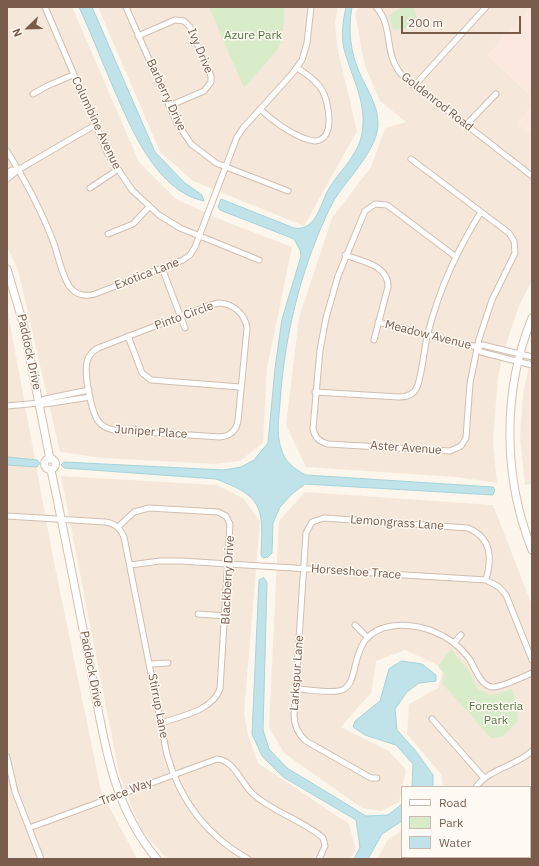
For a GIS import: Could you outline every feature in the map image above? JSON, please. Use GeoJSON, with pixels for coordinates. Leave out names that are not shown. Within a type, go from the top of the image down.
{"type":"FeatureCollection","features":[{"type":"Feature","properties":{"kind":"street","name":"Columbine Avenue"},"geometry":{"type":"LineString","coordinates":[[45,7],[95,125],[117,170],[132,190],[149,207],[169,222],[199,237],[259,260]]}},
{"type":"Feature","properties":{"kind":"street","name":"Barberry Drive"},"geometry":{"type":"LineString","coordinates":[[126,7],[169,106],[181,130],[192,144],[210,159],[226,167],[288,190]]}},
{"type":"Feature","properties":{"kind":"street","name":"Exotica Lane"},"geometry":{"type":"LineString","coordinates":[[7,151],[45,221],[67,281],[76,292],[84,295],[92,295],[188,257],[194,250],[240,132],[297,68],[307,43],[311,7]]}},
{"type":"Feature","properties":{"kind":"street","name":"Goldenrod Road"},"geometry":{"type":"LineString","coordinates":[[376,7],[382,14],[386,25],[389,51],[393,64],[401,74],[414,86],[532,176]]}},
{"type":"Feature","properties":{"kind":"street"},"geometry":{"type":"LineString","coordinates":[[414,86],[486,7]]}},
{"type":"Feature","properties":{"kind":"street","name":"Ivy Drive"},"geometry":{"type":"LineString","coordinates":[[138,36],[175,20],[184,21],[190,27],[211,76],[212,82],[204,91],[169,106]]}},
{"type":"Feature","properties":{"kind":"street"},"geometry":{"type":"LineString","coordinates":[[260,109],[276,124],[289,132],[312,141],[318,140],[325,136],[329,120],[326,100],[322,90],[314,80],[297,68]]}},
{"type":"Feature","properties":{"kind":"street"},"geometry":{"type":"LineString","coordinates":[[33,94],[46,86],[73,74]]}},
{"type":"Feature","properties":{"kind":"street"},"geometry":{"type":"LineString","coordinates":[[466,126],[496,94]]}},
{"type":"Feature","properties":{"kind":"street"},"geometry":{"type":"LineString","coordinates":[[7,179],[18,170],[95,125]]}},
{"type":"Feature","properties":{"kind":"street","name":"Aster Avenue"},"geometry":{"type":"LineString","coordinates":[[411,159],[511,236],[516,247],[514,256],[492,300],[477,347],[469,389],[466,438],[461,446],[453,451],[322,442],[313,431],[315,392],[324,328],[345,255],[363,214],[369,207],[378,204],[390,207],[456,257]]}},
{"type":"Feature","properties":{"kind":"street"},"geometry":{"type":"LineString","coordinates":[[7,173],[18,170]]}},
{"type":"Feature","properties":{"kind":"street"},"geometry":{"type":"LineString","coordinates":[[90,188],[117,170]]}},
{"type":"Feature","properties":{"kind":"street"},"geometry":{"type":"LineString","coordinates":[[108,234],[133,224],[149,207]]}},
{"type":"Feature","properties":{"kind":"street"},"geometry":{"type":"LineString","coordinates":[[315,392],[400,397],[408,395],[416,389],[428,334],[440,295],[456,257],[481,212]]}},
{"type":"Feature","properties":{"kind":"street","name":"Meadow Avenue"},"geometry":{"type":"LineString","coordinates":[[345,255],[379,268],[386,275],[388,287],[374,340]]}},
{"type":"Feature","properties":{"kind":"street"},"geometry":{"type":"LineString","coordinates":[[162,268],[185,328]]}},
{"type":"Feature","properties":{"kind":"street","name":"Paddock Drive"},"geometry":{"type":"LineString","coordinates":[[7,270],[22,318],[50,459],[46,460],[45,465],[46,468],[51,470],[62,519],[108,759],[119,795],[138,833],[157,859]]}},
{"type":"Feature","properties":{"kind":"street","name":"Pinto Circle"},"geometry":{"type":"LineString","coordinates":[[90,396],[86,368],[90,355],[98,348],[219,303],[231,306],[241,314],[247,328],[240,387],[238,421],[231,434]]}},
{"type":"Feature","properties":{"kind":"street"},"geometry":{"type":"LineString","coordinates":[[532,318],[519,358],[510,423],[512,473],[521,517],[532,550]]}},
{"type":"Feature","properties":{"kind":"street","name":"Meadow Avenue"},"geometry":{"type":"LineString","coordinates":[[378,322],[477,347],[482,352],[519,358],[532,357]]}},
{"type":"Feature","properties":{"kind":"street"},"geometry":{"type":"LineString","coordinates":[[128,336],[142,373],[151,380],[240,387]]}},
{"type":"Feature","properties":{"kind":"street","name":"Meadow Avenue"},"geometry":{"type":"LineString","coordinates":[[519,358],[532,365]]}},
{"type":"Feature","properties":{"kind":"street"},"geometry":{"type":"LineString","coordinates":[[39,403],[44,399],[89,390]]}},
{"type":"Feature","properties":{"kind":"street"},"geometry":{"type":"LineString","coordinates":[[7,406],[39,403],[45,404],[90,396]]}},
{"type":"Feature","properties":{"kind":"street","name":"Juniper Place"},"geometry":{"type":"LineString","coordinates":[[90,396],[98,420],[102,425],[112,430],[220,437],[231,434]]}},
{"type":"Feature","properties":{"kind":"street","name":"Blackberry Drive"},"geometry":{"type":"LineString","coordinates":[[118,527],[130,515],[149,508],[218,512],[226,516],[230,524],[226,616],[221,683],[218,695],[207,706],[161,723]]}},
{"type":"Feature","properties":{"kind":"street"},"geometry":{"type":"LineString","coordinates":[[7,516],[105,522],[118,527]]}},
{"type":"Feature","properties":{"kind":"street","name":"Lemongrass Lane"},"geometry":{"type":"LineString","coordinates":[[304,568],[306,532],[310,524],[317,519],[462,527],[478,534],[488,546],[491,563],[486,580]]}},
{"type":"Feature","properties":{"kind":"street","name":"Stirrup Lane"},"geometry":{"type":"LineString","coordinates":[[118,527],[124,536],[161,723],[173,774],[190,806],[205,826],[223,842],[248,859]]}},
{"type":"Feature","properties":{"kind":"street","name":"Horseshoe Trace"},"geometry":{"type":"LineString","coordinates":[[130,565],[172,560],[486,580],[499,587],[506,595],[532,660]]}},
{"type":"Feature","properties":{"kind":"street","name":"Larkspur Lane"},"geometry":{"type":"LineString","coordinates":[[304,568],[294,718],[296,728],[309,743],[371,778],[377,778]]}},
{"type":"Feature","properties":{"kind":"street"},"geometry":{"type":"LineString","coordinates":[[198,614],[226,616]]}},
{"type":"Feature","properties":{"kind":"street"},"geometry":{"type":"LineString","coordinates":[[355,625],[368,638]]}},
{"type":"Feature","properties":{"kind":"street"},"geometry":{"type":"LineString","coordinates":[[296,689],[335,691],[347,687],[353,677],[357,654],[368,638],[383,629],[399,626],[428,630],[454,643],[467,655],[482,681],[488,686],[499,686],[532,673]]}},
{"type":"Feature","properties":{"kind":"street"},"geometry":{"type":"LineString","coordinates":[[454,643],[460,635]]}},
{"type":"Feature","properties":{"kind":"street"},"geometry":{"type":"LineString","coordinates":[[150,664],[168,663]]}},
{"type":"Feature","properties":{"kind":"street"},"geometry":{"type":"LineString","coordinates":[[432,719],[484,778]]}},
{"type":"Feature","properties":{"kind":"street"},"geometry":{"type":"LineString","coordinates":[[477,786],[484,778],[523,758],[532,751]]}},
{"type":"Feature","properties":{"kind":"street"},"geometry":{"type":"LineString","coordinates":[[7,758],[15,792],[41,859]]}},
{"type":"Feature","properties":{"kind":"street","name":"Trace Way"},"geometry":{"type":"LineString","coordinates":[[29,828],[211,760],[223,760],[231,765],[245,785],[261,800],[323,838],[326,846],[319,859]]}},
{"type":"Feature","properties":{"kind":"shaded area"},"geometry":{"type":"Polygon","coordinates":[[[7,7],[72,7],[139,162],[176,199],[224,221],[292,247],[267,368],[263,443],[240,461],[214,464],[103,458],[60,452],[18,270],[7,247],[7,7]]]}},
{"type":"Feature","properties":{"kind":"shaded area"},"geometry":{"type":"Polygon","coordinates":[[[98,7],[338,7],[335,22],[337,46],[357,131],[304,226],[193,181],[160,152],[98,7]]]}},
{"type":"Feature","properties":{"kind":"shaded area"},"geometry":{"type":"Polygon","coordinates":[[[358,7],[532,7],[488,55],[532,97],[532,106],[518,123],[532,134],[532,280],[519,306],[503,354],[498,378],[493,441],[497,483],[456,477],[306,467],[286,425],[299,318],[332,218],[371,167],[385,128],[406,122],[380,101],[365,66],[355,14],[358,7]]]}},
{"type":"Feature","properties":{"kind":"shaded area"},"geometry":{"type":"Polygon","coordinates":[[[532,7],[532,97],[488,55],[532,7]]]}},
{"type":"Feature","properties":{"kind":"shaded area"},"geometry":{"type":"Polygon","coordinates":[[[532,106],[532,134],[518,123],[532,106]]]}},
{"type":"Feature","properties":{"kind":"shaded area"},"geometry":{"type":"Polygon","coordinates":[[[7,307],[52,552],[101,791],[137,859],[7,859],[7,307]]]}},
{"type":"Feature","properties":{"kind":"shaded area"},"geometry":{"type":"Polygon","coordinates":[[[532,351],[532,484],[525,485],[520,437],[523,394],[532,351]]]}},
{"type":"Feature","properties":{"kind":"shaded area"},"geometry":{"type":"Polygon","coordinates":[[[61,476],[217,485],[244,499],[260,522],[244,713],[248,735],[258,763],[349,824],[356,850],[350,859],[167,859],[140,828],[119,773],[61,476]]]}},
{"type":"Feature","properties":{"kind":"shaded area"},"geometry":{"type":"Polygon","coordinates":[[[305,492],[493,505],[532,605],[532,859],[377,859],[387,841],[401,831],[401,858],[531,858],[531,786],[443,786],[441,774],[407,734],[409,704],[438,688],[444,668],[405,650],[376,661],[371,693],[341,727],[389,751],[406,770],[402,786],[401,786],[399,802],[381,811],[362,808],[284,753],[269,727],[279,521],[305,492]]]}},
{"type":"Feature","properties":{"kind":"green space","name":"Azure Park"},"geometry":{"type":"Polygon","coordinates":[[[209,7],[285,7],[282,38],[278,49],[244,88],[209,7]]]}},
{"type":"Feature","properties":{"kind":"green space"},"geometry":{"type":"Polygon","coordinates":[[[401,7],[414,7],[419,27],[393,30],[389,16],[401,7]]]}},
{"type":"Feature","properties":{"kind":"green space","name":"Foresteria Park"},"geometry":{"type":"Polygon","coordinates":[[[451,649],[467,669],[478,689],[492,695],[512,689],[518,709],[517,722],[503,736],[491,738],[442,683],[444,674],[438,666],[451,649]]]}},
{"type":"Feature","properties":{"kind":"water"},"geometry":{"type":"Polygon","coordinates":[[[79,7],[92,7],[155,152],[185,183],[202,195],[204,201],[186,195],[171,184],[157,169],[145,152],[125,115],[79,7]]]}},
{"type":"Feature","properties":{"kind":"water"},"geometry":{"type":"Polygon","coordinates":[[[346,7],[352,7],[350,39],[353,54],[358,69],[374,103],[378,118],[378,125],[372,145],[329,209],[312,251],[298,293],[288,336],[282,381],[278,425],[279,442],[282,453],[290,464],[306,475],[493,487],[495,490],[493,495],[305,484],[292,494],[280,507],[273,523],[272,553],[268,557],[263,558],[261,555],[262,526],[257,506],[244,492],[232,486],[216,479],[64,468],[61,465],[64,462],[224,470],[241,467],[254,460],[268,443],[275,368],[282,319],[301,256],[300,250],[294,239],[220,210],[218,207],[221,199],[294,228],[306,226],[315,218],[334,180],[350,160],[358,146],[363,126],[361,103],[343,44],[343,28],[346,7]]]}},
{"type":"Feature","properties":{"kind":"water"},"geometry":{"type":"Polygon","coordinates":[[[7,457],[37,460],[40,463],[37,467],[7,465],[7,457]]]}},
{"type":"Feature","properties":{"kind":"water"},"geometry":{"type":"Polygon","coordinates":[[[264,578],[267,583],[263,730],[269,749],[287,768],[366,816],[388,815],[401,805],[401,822],[382,834],[368,859],[354,859],[360,847],[356,820],[283,777],[262,756],[252,734],[259,580],[264,578]]]}},
{"type":"Feature","properties":{"kind":"water"},"geometry":{"type":"Polygon","coordinates":[[[402,661],[422,664],[436,675],[436,681],[419,683],[407,692],[395,709],[397,730],[415,750],[433,775],[433,786],[412,786],[413,764],[396,745],[365,735],[353,727],[355,721],[380,701],[389,669],[402,661]]]}}]}
